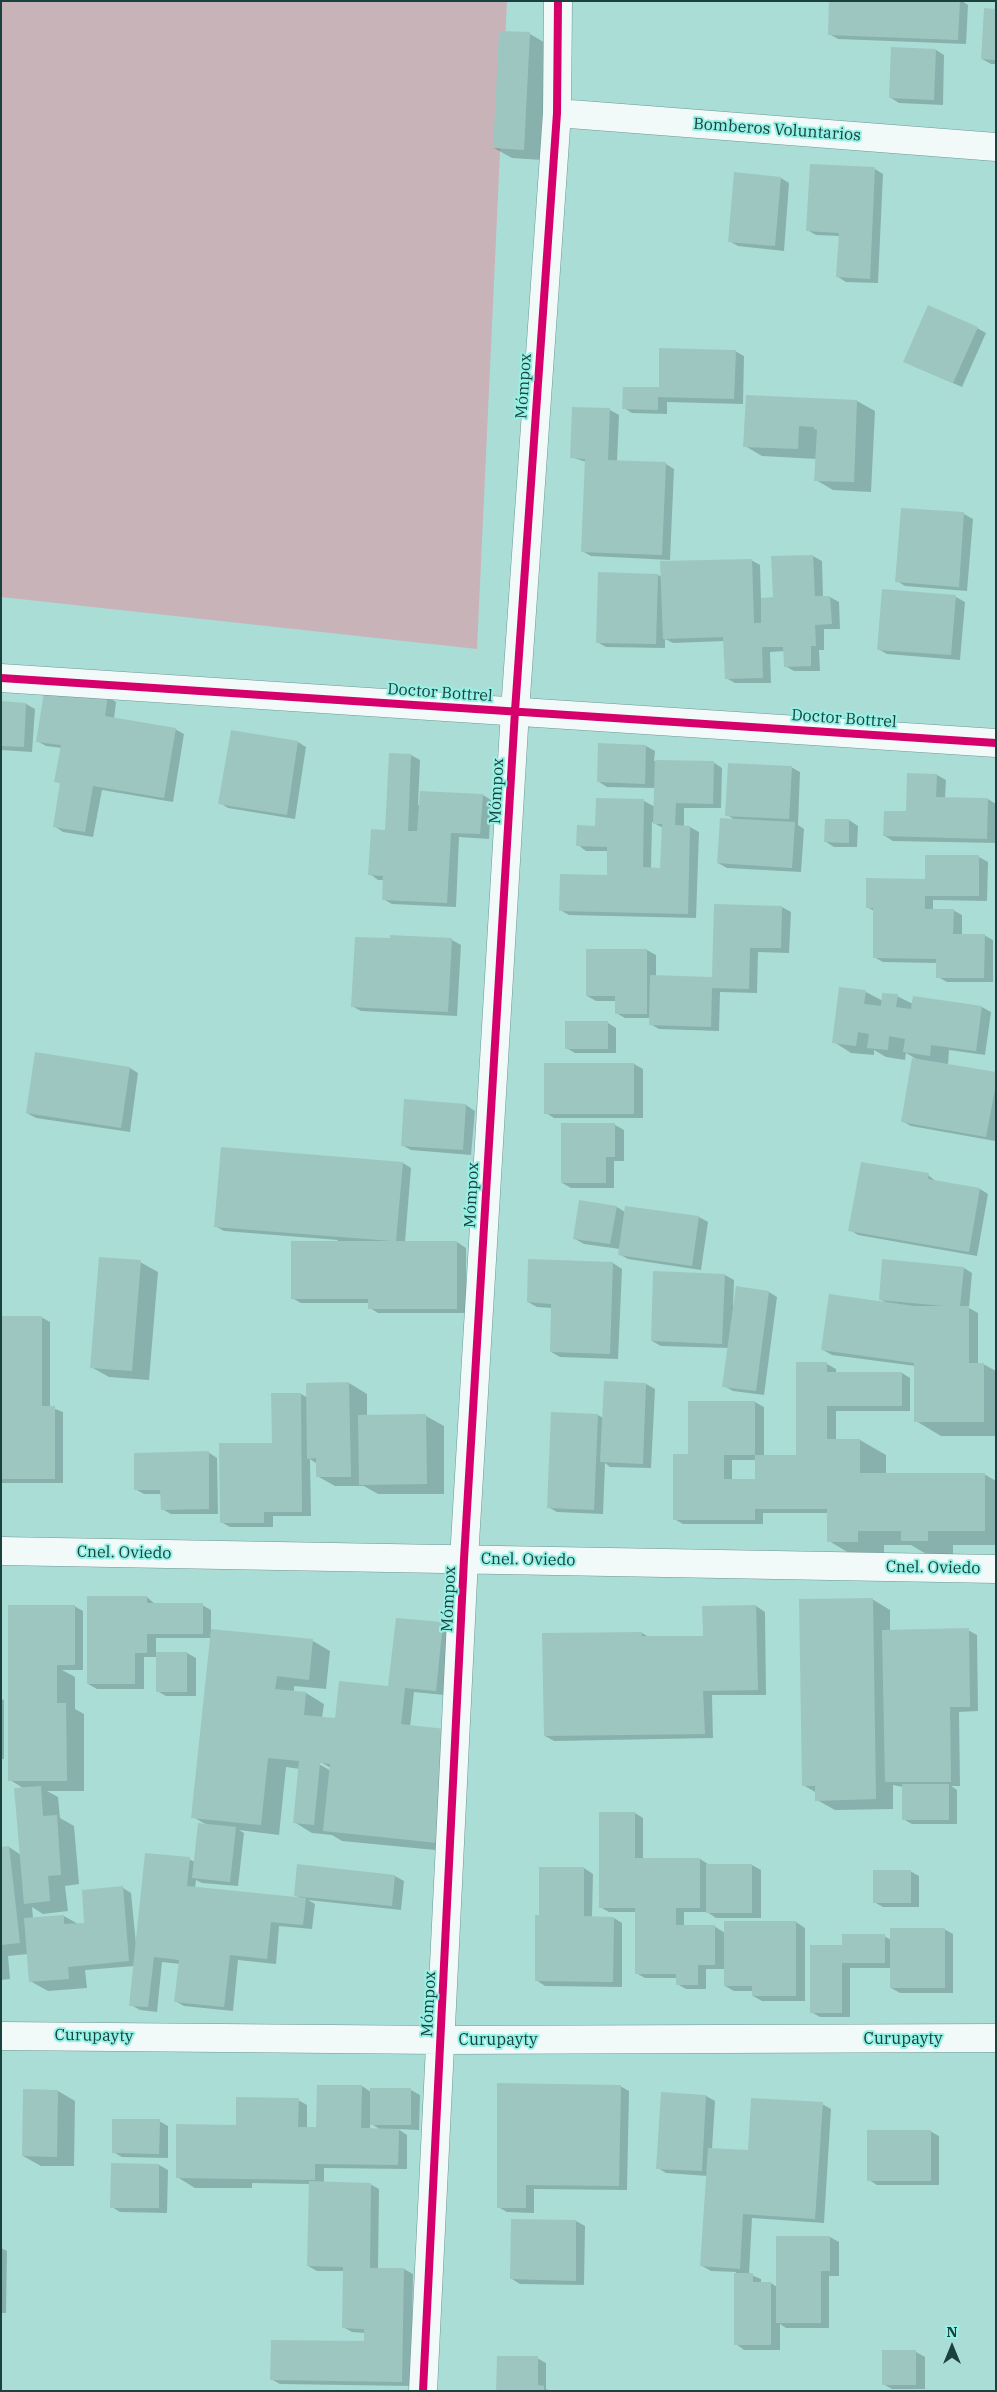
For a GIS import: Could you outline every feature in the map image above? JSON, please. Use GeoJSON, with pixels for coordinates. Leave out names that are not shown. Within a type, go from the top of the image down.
{"type":"FeatureCollection","features":[{"type":"Feature","properties":{"kind":"street","name":"Mómpox"},"geometry":{"type":"LineString","coordinates":[[423,2391],[464,1559],[515,711],[557,113],[558,1]]}},
{"type":"Feature","properties":{"kind":"street","name":"Bomberos Voluntarios"},"geometry":{"type":"LineString","coordinates":[[557,113],[996,147]]}},
{"type":"Feature","properties":{"kind":"street","name":"Doctor Bottrel"},"geometry":{"type":"LineString","coordinates":[[1,678],[996,743]]}},
{"type":"Feature","properties":{"kind":"street","name":"Cnel. Oviedo"},"geometry":{"type":"LineString","coordinates":[[1,1551],[996,1569]]}},
{"type":"Feature","properties":{"kind":"street","name":"Curupayty"},"geometry":{"type":"LineString","coordinates":[[1,2036],[441,2040],[996,2038]]}},
{"type":"Feature","properties":{"kind":"shaded area"},"geometry":{"type":"Polygon","coordinates":[[[1,1],[507,1],[477,649],[1,597],[1,1]]]}},
{"type":"Feature","properties":{"kind":"building"},"geometry":{"type":"Polygon","coordinates":[[[829,1],[960,1],[958,40],[828,35],[829,1]]]}},
{"type":"Feature","properties":{"kind":"building"},"geometry":{"type":"Polygon","coordinates":[[[984,8],[996,9],[996,60],[981,59],[984,8]]]}},
{"type":"Feature","properties":{"kind":"building"},"geometry":{"type":"Polygon","coordinates":[[[499,31],[530,32],[524,150],[493,148],[499,31]]]}},
{"type":"Feature","properties":{"kind":"building"},"geometry":{"type":"Polygon","coordinates":[[[891,47],[936,49],[934,100],[889,98],[891,47]]]}},
{"type":"Feature","properties":{"kind":"building"},"geometry":{"type":"Polygon","coordinates":[[[810,164],[875,167],[870,279],[836,277],[839,233],[806,231],[810,164]]]}},
{"type":"Feature","properties":{"kind":"building"},"geometry":{"type":"Polygon","coordinates":[[[734,172],[781,177],[775,246],[728,242],[734,172]]]}},
{"type":"Feature","properties":{"kind":"building"},"geometry":{"type":"Polygon","coordinates":[[[928,305],[978,327],[953,383],[903,362],[928,305]]]}},
{"type":"Feature","properties":{"kind":"building"},"geometry":{"type":"Polygon","coordinates":[[[659,348],[736,350],[734,399],[658,397],[658,410],[622,409],[623,387],[659,387],[659,348]]]}},
{"type":"Feature","properties":{"kind":"building"},"geometry":{"type":"Polygon","coordinates":[[[746,395],[857,400],[854,482],[814,481],[817,430],[814,427],[799,426],[798,449],[743,447],[746,395]]]}},
{"type":"Feature","properties":{"kind":"building"},"geometry":{"type":"Polygon","coordinates":[[[572,407],[610,408],[608,460],[666,462],[662,555],[581,552],[585,459],[570,458],[572,407]]]}},
{"type":"Feature","properties":{"kind":"building"},"geometry":{"type":"Polygon","coordinates":[[[901,508],[964,512],[959,587],[895,582],[901,508]]]}},
{"type":"Feature","properties":{"kind":"building"},"geometry":{"type":"Polygon","coordinates":[[[813,555],[815,596],[830,596],[832,624],[815,625],[816,646],[811,646],[811,666],[784,667],[783,647],[762,647],[763,678],[725,679],[723,637],[663,639],[660,561],[752,559],[754,623],[761,623],[761,598],[773,597],[771,556],[813,555]]]}},
{"type":"Feature","properties":{"kind":"building"},"geometry":{"type":"Polygon","coordinates":[[[598,572],[658,574],[656,644],[596,643],[598,572]]]}},
{"type":"Feature","properties":{"kind":"building"},"geometry":{"type":"Polygon","coordinates":[[[882,589],[956,595],[951,655],[877,650],[882,589]]]}},
{"type":"Feature","properties":{"kind":"building"},"geometry":{"type":"Polygon","coordinates":[[[45,686],[108,696],[105,716],[176,728],[164,798],[93,786],[85,832],[53,827],[60,783],[54,782],[61,745],[36,742],[45,686]]]}},
{"type":"Feature","properties":{"kind":"building"},"geometry":{"type":"Polygon","coordinates":[[[1,701],[26,703],[24,747],[1,746],[1,701]]]}},
{"type":"Feature","properties":{"kind":"building"},"geometry":{"type":"Polygon","coordinates":[[[231,730],[298,741],[287,815],[218,804],[231,730]]]}},
{"type":"Feature","properties":{"kind":"building"},"geometry":{"type":"Polygon","coordinates":[[[598,743],[646,745],[645,784],[597,782],[598,743]]]}},
{"type":"Feature","properties":{"kind":"building"},"geometry":{"type":"Polygon","coordinates":[[[389,753],[411,754],[408,831],[417,831],[420,791],[483,794],[480,834],[451,833],[447,903],[382,900],[383,876],[368,875],[371,829],[385,830],[389,753]]]}},
{"type":"Feature","properties":{"kind":"building"},"geometry":{"type":"Polygon","coordinates":[[[655,760],[714,761],[713,804],[676,803],[675,825],[690,826],[688,914],[559,911],[560,874],[607,875],[607,847],[576,846],[577,825],[595,826],[596,798],[644,799],[643,867],[660,868],[662,824],[653,824],[655,760]]]}},
{"type":"Feature","properties":{"kind":"building"},"geometry":{"type":"Polygon","coordinates":[[[728,763],[792,766],[789,819],[725,816],[728,763]]]}},
{"type":"Feature","properties":{"kind":"building"},"geometry":{"type":"Polygon","coordinates":[[[907,773],[937,774],[936,797],[988,798],[987,839],[883,836],[884,811],[906,811],[907,773]]]}},
{"type":"Feature","properties":{"kind":"building"},"geometry":{"type":"Polygon","coordinates":[[[720,818],[795,822],[792,868],[717,863],[720,818]]]}},
{"type":"Feature","properties":{"kind":"building"},"geometry":{"type":"Polygon","coordinates":[[[825,819],[849,819],[849,843],[824,842],[825,819]]]}},
{"type":"Feature","properties":{"kind":"building"},"geometry":{"type":"Polygon","coordinates":[[[925,855],[979,855],[979,896],[925,896],[925,909],[954,909],[953,934],[985,934],[984,978],[936,978],[936,959],[873,958],[873,908],[866,908],[866,878],[925,879],[925,855]]]}},
{"type":"Feature","properties":{"kind":"building"},"geometry":{"type":"Polygon","coordinates":[[[714,904],[782,906],[781,948],[750,948],[749,989],[712,988],[711,1027],[649,1025],[650,975],[712,977],[714,904]]]}},
{"type":"Feature","properties":{"kind":"building"},"geometry":{"type":"Polygon","coordinates":[[[390,935],[452,938],[448,1012],[351,1007],[355,937],[390,938],[390,935]]]}},
{"type":"Feature","properties":{"kind":"building"},"geometry":{"type":"Polygon","coordinates":[[[586,949],[647,949],[647,1014],[615,1014],[615,996],[586,996],[586,949]]]}},
{"type":"Feature","properties":{"kind":"building"},"geometry":{"type":"Polygon","coordinates":[[[839,987],[866,990],[864,1004],[881,1006],[882,993],[898,994],[896,1007],[911,1009],[913,996],[982,1006],[976,1051],[931,1045],[930,1056],[903,1052],[905,1039],[889,1036],[888,1050],[867,1048],[869,1034],[858,1032],[856,1046],[832,1043],[839,987]]]}},
{"type":"Feature","properties":{"kind":"building"},"geometry":{"type":"Polygon","coordinates":[[[565,1021],[608,1021],[608,1049],[565,1049],[565,1021]]]}},
{"type":"Feature","properties":{"kind":"building"},"geometry":{"type":"Polygon","coordinates":[[[35,1052],[130,1067],[121,1128],[26,1113],[35,1052]]]}},
{"type":"Feature","properties":{"kind":"building"},"geometry":{"type":"Polygon","coordinates":[[[912,1058],[996,1072],[996,1084],[986,1137],[901,1122],[912,1058]]]}},
{"type":"Feature","properties":{"kind":"building"},"geometry":{"type":"Polygon","coordinates":[[[544,1063],[634,1063],[634,1114],[544,1114],[544,1063]]]}},
{"type":"Feature","properties":{"kind":"building"},"geometry":{"type":"Polygon","coordinates":[[[404,1099],[466,1104],[463,1150],[401,1146],[404,1099]]]}},
{"type":"Feature","properties":{"kind":"building"},"geometry":{"type":"Polygon","coordinates":[[[561,1123],[615,1123],[615,1157],[606,1157],[606,1183],[561,1183],[561,1123]]]}},
{"type":"Feature","properties":{"kind":"building"},"geometry":{"type":"Polygon","coordinates":[[[221,1147],[403,1162],[396,1241],[457,1241],[457,1309],[368,1309],[368,1299],[291,1299],[291,1241],[392,1241],[214,1227],[221,1147]]]}},
{"type":"Feature","properties":{"kind":"building"},"geometry":{"type":"Polygon","coordinates":[[[861,1162],[929,1173],[928,1179],[980,1188],[969,1252],[848,1231],[861,1162]]]}},
{"type":"Feature","properties":{"kind":"building"},"geometry":{"type":"Polygon","coordinates":[[[579,1200],[617,1206],[610,1244],[573,1239],[579,1200]]]}},
{"type":"Feature","properties":{"kind":"building"},"geometry":{"type":"Polygon","coordinates":[[[625,1206],[699,1216],[692,1266],[618,1255],[625,1206]]]}},
{"type":"Feature","properties":{"kind":"building"},"geometry":{"type":"Polygon","coordinates":[[[99,1257],[141,1260],[132,1371],[90,1368],[99,1257]]]}},
{"type":"Feature","properties":{"kind":"building"},"geometry":{"type":"Polygon","coordinates":[[[528,1259],[613,1262],[610,1354],[550,1352],[551,1304],[527,1302],[528,1259]]]}},
{"type":"Feature","properties":{"kind":"building"},"geometry":{"type":"Polygon","coordinates":[[[882,1259],[964,1267],[960,1306],[969,1306],[969,1363],[984,1363],[984,1422],[914,1422],[914,1363],[821,1350],[829,1294],[914,1306],[944,1306],[879,1300],[882,1259]]]}},
{"type":"Feature","properties":{"kind":"building"},"geometry":{"type":"Polygon","coordinates":[[[653,1271],[725,1274],[722,1344],[651,1341],[653,1271]]]}},
{"type":"Feature","properties":{"kind":"building"},"geometry":{"type":"Polygon","coordinates":[[[736,1286],[769,1291],[756,1391],[722,1387],[736,1286]]]}},
{"type":"Feature","properties":{"kind":"building"},"geometry":{"type":"Polygon","coordinates":[[[1,1316],[42,1316],[42,1406],[55,1406],[55,1479],[1,1479],[1,1316]]]}},
{"type":"Feature","properties":{"kind":"building"},"geometry":{"type":"Polygon","coordinates":[[[796,1362],[827,1362],[827,1372],[902,1372],[902,1406],[827,1406],[827,1439],[860,1439],[860,1473],[985,1473],[985,1531],[928,1531],[928,1541],[901,1541],[901,1531],[858,1531],[858,1542],[827,1542],[827,1509],[755,1509],[755,1520],[673,1520],[673,1454],[688,1454],[688,1401],[755,1401],[755,1455],[796,1455],[796,1362]],[[724,1455],[724,1479],[755,1479],[755,1455],[724,1455]]]}},
{"type":"Feature","properties":{"kind":"building"},"geometry":{"type":"Polygon","coordinates":[[[604,1381],[646,1383],[643,1464],[600,1462],[604,1381]]]}},
{"type":"Feature","properties":{"kind":"building"},"geometry":{"type":"Polygon","coordinates":[[[349,1382],[351,1477],[316,1477],[316,1458],[307,1459],[306,1383],[349,1382]]]}},
{"type":"Feature","properties":{"kind":"building"},"geometry":{"type":"Polygon","coordinates":[[[271,1393],[301,1393],[302,1512],[264,1512],[264,1523],[220,1523],[219,1443],[272,1443],[271,1393]]]}},
{"type":"Feature","properties":{"kind":"building"},"geometry":{"type":"Polygon","coordinates":[[[551,1412],[598,1414],[594,1510],[547,1508],[551,1412]]]}},
{"type":"Feature","properties":{"kind":"building"},"geometry":{"type":"Polygon","coordinates":[[[426,1414],[427,1484],[359,1485],[358,1415],[426,1414]]]}},
{"type":"Feature","properties":{"kind":"building"},"geometry":{"type":"Polygon","coordinates":[[[209,1451],[209,1509],[161,1510],[160,1490],[134,1490],[134,1453],[209,1451]]]}},
{"type":"Feature","properties":{"kind":"building"},"geometry":{"type":"Polygon","coordinates":[[[87,1596],[147,1596],[147,1603],[203,1603],[203,1634],[147,1634],[147,1653],[135,1653],[135,1684],[87,1684],[87,1596]]]}},
{"type":"Feature","properties":{"kind":"building"},"geometry":{"type":"Polygon","coordinates":[[[873,1598],[876,1799],[815,1801],[815,1786],[802,1786],[799,1599],[873,1598]]]}},
{"type":"Feature","properties":{"kind":"building"},"geometry":{"type":"Polygon","coordinates":[[[8,1605],[75,1605],[75,1665],[57,1665],[57,1703],[66,1703],[67,1781],[8,1781],[8,1605]]]}},
{"type":"Feature","properties":{"kind":"building"},"geometry":{"type":"Polygon","coordinates":[[[756,1605],[758,1690],[703,1691],[705,1734],[544,1736],[542,1633],[642,1632],[642,1636],[703,1636],[702,1606],[756,1605]]]}},
{"type":"Feature","properties":{"kind":"building"},"geometry":{"type":"Polygon","coordinates":[[[396,1618],[443,1622],[436,1691],[405,1688],[401,1724],[445,1729],[438,1792],[444,1792],[438,1843],[323,1831],[330,1764],[320,1763],[314,1825],[293,1823],[299,1761],[268,1758],[261,1825],[191,1818],[211,1629],[313,1639],[309,1680],[277,1676],[275,1689],[306,1692],[304,1715],[335,1718],[339,1681],[388,1686],[396,1618]]]}},
{"type":"Feature","properties":{"kind":"building"},"geometry":{"type":"Polygon","coordinates":[[[969,1628],[970,1707],[950,1707],[951,1782],[885,1782],[882,1630],[969,1628]]]}},
{"type":"Feature","properties":{"kind":"building"},"geometry":{"type":"Polygon","coordinates":[[[156,1652],[187,1652],[187,1692],[156,1692],[156,1652]]]}},
{"type":"Feature","properties":{"kind":"building"},"geometry":{"type":"Polygon","coordinates":[[[902,1784],[949,1784],[949,1820],[902,1820],[902,1784]]]}},
{"type":"Feature","properties":{"kind":"building"},"geometry":{"type":"Polygon","coordinates":[[[41,1786],[43,1816],[57,1815],[61,1875],[48,1876],[50,1901],[24,1904],[14,1788],[41,1786]]]}},
{"type":"Feature","properties":{"kind":"building"},"geometry":{"type":"Polygon","coordinates":[[[599,1812],[635,1812],[635,1858],[700,1858],[700,1908],[676,1908],[676,1925],[715,1925],[715,1965],[698,1965],[698,1985],[676,1985],[676,1974],[635,1974],[635,1908],[599,1908],[599,1812]]]}},
{"type":"Feature","properties":{"kind":"building"},"geometry":{"type":"Polygon","coordinates":[[[198,1823],[236,1827],[230,1882],[192,1878],[198,1823]]]}},
{"type":"Feature","properties":{"kind":"building"},"geometry":{"type":"Polygon","coordinates":[[[9,1846],[20,1943],[1,1945],[1,1847],[9,1846]]]}},
{"type":"Feature","properties":{"kind":"building"},"geometry":{"type":"Polygon","coordinates":[[[145,1853],[190,1857],[187,1886],[306,1898],[303,1925],[271,1922],[267,1959],[230,1955],[224,2007],[174,2002],[179,1960],[154,1957],[148,2007],[129,2006],[145,1853]]]}},
{"type":"Feature","properties":{"kind":"building"},"geometry":{"type":"Polygon","coordinates":[[[297,1864],[395,1875],[392,1906],[294,1896],[297,1864]]]}},
{"type":"Feature","properties":{"kind":"building"},"geometry":{"type":"Polygon","coordinates":[[[706,1864],[752,1864],[752,1913],[706,1913],[706,1864]]]}},
{"type":"Feature","properties":{"kind":"building"},"geometry":{"type":"Polygon","coordinates":[[[539,1867],[584,1867],[584,1916],[614,1917],[613,1982],[535,1981],[535,1915],[539,1915],[539,1867]]]}},
{"type":"Feature","properties":{"kind":"building"},"geometry":{"type":"Polygon","coordinates":[[[873,1870],[911,1870],[911,1903],[873,1903],[873,1870]]]}},
{"type":"Feature","properties":{"kind":"building"},"geometry":{"type":"Polygon","coordinates":[[[123,1886],[129,1961],[68,1967],[69,1979],[29,1982],[24,1918],[64,1915],[64,1924],[84,1923],[82,1890],[123,1886]]]}},
{"type":"Feature","properties":{"kind":"building"},"geometry":{"type":"Polygon","coordinates":[[[724,1921],[796,1921],[796,1996],[752,1996],[752,1986],[724,1986],[724,1921]]]}},
{"type":"Feature","properties":{"kind":"building"},"geometry":{"type":"Polygon","coordinates":[[[890,1928],[945,1928],[945,1988],[890,1988],[890,1928]]]}},
{"type":"Feature","properties":{"kind":"building"},"geometry":{"type":"Polygon","coordinates":[[[842,1934],[885,1934],[885,1963],[842,1963],[842,2013],[810,2013],[810,1945],[842,1945],[842,1934]]]}},
{"type":"Feature","properties":{"kind":"building"},"geometry":{"type":"Polygon","coordinates":[[[497,2083],[621,2085],[619,2186],[526,2185],[526,2208],[497,2208],[497,2083]]]}},
{"type":"Feature","properties":{"kind":"building"},"geometry":{"type":"Polygon","coordinates":[[[317,2085],[362,2085],[361,2128],[399,2129],[398,2165],[315,2164],[315,2180],[176,2178],[176,2124],[236,2125],[236,2097],[299,2098],[298,2127],[316,2127],[317,2085]]]}},
{"type":"Feature","properties":{"kind":"building"},"geometry":{"type":"Polygon","coordinates":[[[370,2088],[411,2088],[411,2125],[370,2125],[370,2088]]]}},
{"type":"Feature","properties":{"kind":"building"},"geometry":{"type":"Polygon","coordinates":[[[23,2089],[58,2090],[57,2157],[22,2156],[23,2089]]]}},
{"type":"Feature","properties":{"kind":"building"},"geometry":{"type":"Polygon","coordinates":[[[661,2092],[706,2095],[702,2171],[656,2169],[661,2092]]]}},
{"type":"Feature","properties":{"kind":"building"},"geometry":{"type":"Polygon","coordinates":[[[751,2098],[823,2102],[815,2219],[743,2214],[740,2269],[700,2266],[708,2148],[748,2150],[751,2098]]]}},
{"type":"Feature","properties":{"kind":"building"},"geometry":{"type":"Polygon","coordinates":[[[112,2119],[160,2119],[159,2154],[112,2153],[112,2119]]]}},
{"type":"Feature","properties":{"kind":"building"},"geometry":{"type":"Polygon","coordinates":[[[867,2130],[931,2130],[931,2181],[867,2181],[867,2130]]]}},
{"type":"Feature","properties":{"kind":"building"},"geometry":{"type":"Polygon","coordinates":[[[111,2163],[159,2164],[159,2208],[110,2208],[111,2163]]]}},
{"type":"Feature","properties":{"kind":"building"},"geometry":{"type":"Polygon","coordinates":[[[309,2181],[371,2183],[370,2268],[404,2268],[402,2382],[270,2380],[271,2340],[364,2341],[364,2329],[342,2328],[343,2267],[307,2266],[309,2181]]]}},
{"type":"Feature","properties":{"kind":"building"},"geometry":{"type":"Polygon","coordinates":[[[511,2219],[576,2220],[576,2281],[510,2279],[511,2219]]]}},
{"type":"Feature","properties":{"kind":"building"},"geometry":{"type":"Polygon","coordinates":[[[776,2236],[830,2236],[830,2271],[821,2271],[821,2323],[776,2323],[776,2236]]]}},
{"type":"Feature","properties":{"kind":"building"},"geometry":{"type":"Polygon","coordinates":[[[734,2273],[753,2273],[753,2282],[771,2282],[771,2345],[734,2345],[734,2273]]]}},
{"type":"Feature","properties":{"kind":"building"},"geometry":{"type":"Polygon","coordinates":[[[882,2350],[916,2350],[916,2385],[882,2385],[882,2350]]]}},
{"type":"Feature","properties":{"kind":"building"},"geometry":{"type":"Polygon","coordinates":[[[497,2356],[538,2356],[538,2385],[544,2386],[544,2391],[496,2391],[497,2356]]]}},
{"type":"Feature","properties":{"kind":"cycle path"},"geometry":{"type":"LineString","coordinates":[[423,2391],[464,1559],[515,711],[557,113],[558,1]]}},
{"type":"Feature","properties":{"kind":"cycle path"},"geometry":{"type":"LineString","coordinates":[[1,678],[996,743]]}}]}
